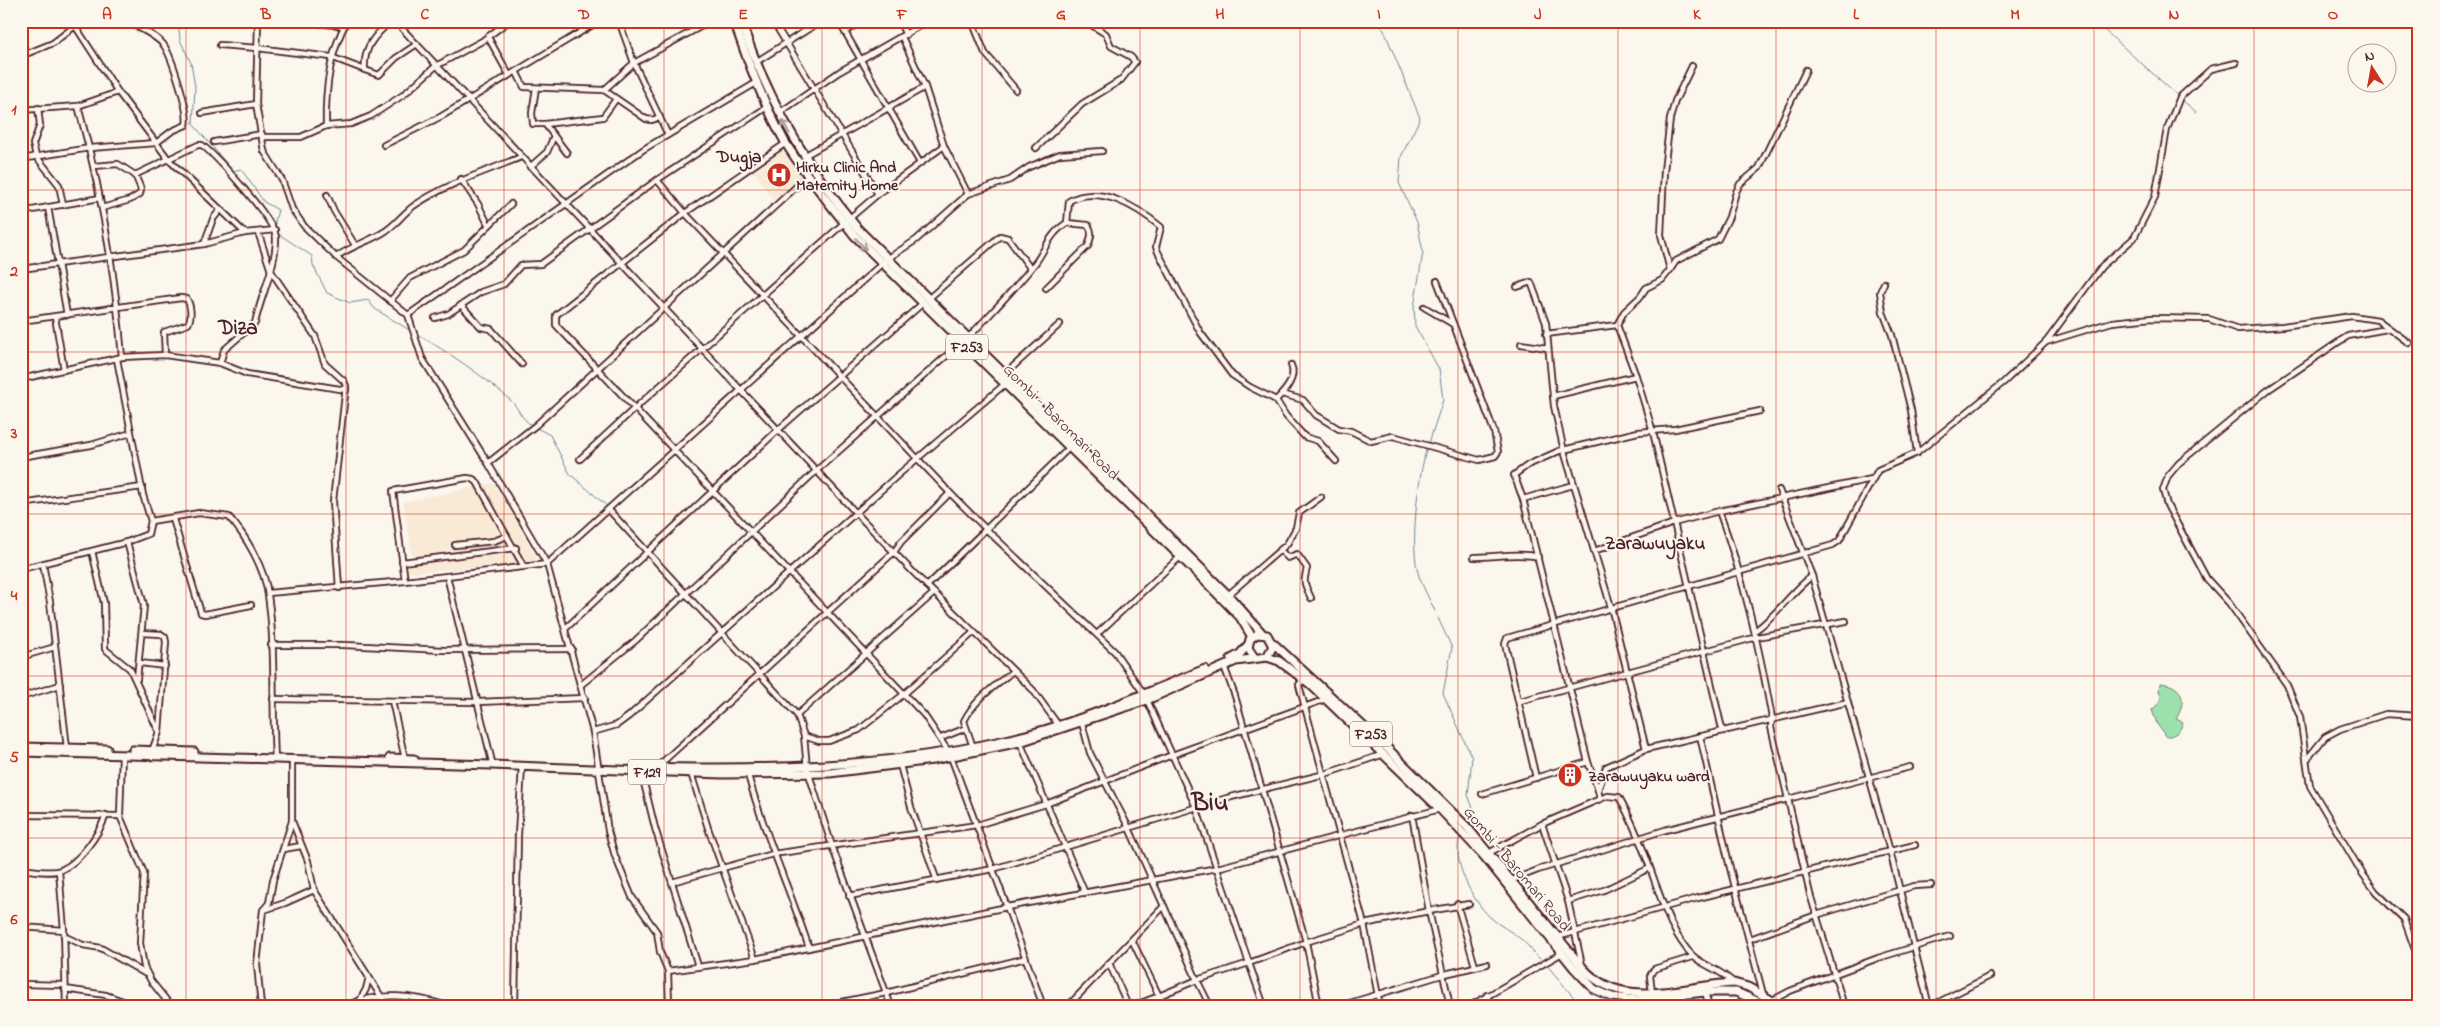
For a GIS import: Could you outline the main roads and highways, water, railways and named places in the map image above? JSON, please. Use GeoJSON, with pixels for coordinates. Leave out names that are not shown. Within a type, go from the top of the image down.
{"type":"FeatureCollection","features":[{"type":"Feature","properties":{"kind":"main road","name":"Gombi - Baromari Road"},"geometry":{"type":"LineString","coordinates":[[734,21],[756,83],[767,107],[786,143],[808,176],[885,262],[965,340],[1005,384],[1070,448],[1084,457],[1228,596],[1262,633]]}},
{"type":"Feature","properties":{"kind":"main road","name":"Gombi - Baromari Road"},"geometry":{"type":"LineString","coordinates":[[741,21],[755,63],[779,112],[803,157],[847,221]]}},
{"type":"Feature","properties":{"kind":"main road","name":"Gombi - Baromari Road"},"geometry":{"type":"LineString","coordinates":[[965,340],[1005,374],[1240,618],[1252,637]]}},
{"type":"Feature","properties":{"kind":"main road"},"geometry":{"type":"LineString","coordinates":[[1254,657],[1248,646],[1252,637],[1262,633]]}},
{"type":"Feature","properties":{"kind":"main road","name":"F253"},"geometry":{"type":"LineString","coordinates":[[1262,633],[1269,636],[1273,643]]}},
{"type":"Feature","properties":{"kind":"main road","name":"Gombi - Baromari Road"},"geometry":{"type":"LineString","coordinates":[[1273,643],[1386,747],[1465,829],[1512,880],[1591,977],[1608,988],[1628,993],[1652,993],[1734,983],[1764,994],[1771,1003]]}},
{"type":"Feature","properties":{"kind":"main road"},"geometry":{"type":"LineString","coordinates":[[1267,657],[1272,651],[1273,643]]}},
{"type":"Feature","properties":{"kind":"main road","name":"F129"},"geometry":{"type":"LineString","coordinates":[[21,752],[405,759],[492,762],[641,772],[748,775],[900,765],[1020,742],[1146,697],[1240,654],[1248,646]]}},
{"type":"Feature","properties":{"kind":"main road","name":"F253"},"geometry":{"type":"LineString","coordinates":[[1254,657],[1267,657]]}},
{"type":"Feature","properties":{"kind":"main road","name":"F129"},"geometry":{"type":"LineString","coordinates":[[21,747],[152,751],[275,757],[292,760],[808,771],[950,754],[973,747],[1082,723],[1224,666],[1254,657]]}},
{"type":"Feature","properties":{"kind":"main road","name":"Gombi - Baromari Road"},"geometry":{"type":"LineString","coordinates":[[1267,657],[1279,661],[1303,679],[1440,809],[1465,829]]}},
{"type":"Feature","properties":{"kind":"main road","name":"Gombi - Baromari Road"},"geometry":{"type":"LineString","coordinates":[[1487,854],[1562,953],[1594,988],[1622,1000],[1649,1000],[1705,992],[1736,992],[1782,1006]]}},
{"type":"Feature","properties":{"kind":"waterway"},"geometry":{"type":"LineString","coordinates":[[178,21],[180,40],[191,63],[195,87],[193,124],[233,171],[241,169],[264,202],[278,210],[275,221],[276,230]]}},
{"type":"Feature","properties":{"kind":"waterway"},"geometry":{"type":"LineString","coordinates":[[1376,21],[1384,30],[1420,118],[1401,157],[1399,183],[1417,222],[1423,252],[1414,307],[1415,326],[1439,369],[1443,400],[1429,443]]}},
{"type":"Feature","properties":{"kind":"waterway"},"geometry":{"type":"LineString","coordinates":[[2094,21],[2178,96]]}},
{"type":"Feature","properties":{"kind":"waterway"},"geometry":{"type":"LineString","coordinates":[[2181,99],[2196,112]]}},
{"type":"Feature","properties":{"kind":"waterway"},"geometry":{"type":"LineString","coordinates":[[277,233],[312,256],[313,265],[327,293],[350,303],[368,300],[375,309],[411,331]]}},
{"type":"Feature","properties":{"kind":"waterway"},"geometry":{"type":"LineString","coordinates":[[417,334],[453,356],[487,381],[512,402],[525,420],[532,425]]}},
{"type":"Feature","properties":{"kind":"waterway"},"geometry":{"type":"LineString","coordinates":[[535,427],[550,435],[570,474],[608,507]]}},
{"type":"Feature","properties":{"kind":"waterway"},"geometry":{"type":"LineString","coordinates":[[1427,447],[1418,493],[1415,548],[1419,576],[1435,611]]}},
{"type":"Feature","properties":{"kind":"waterway"},"geometry":{"type":"LineString","coordinates":[[1438,618],[1452,648],[1443,693],[1472,758],[1468,795],[1475,813],[1469,826]]}},
{"type":"Feature","properties":{"kind":"waterway"},"geometry":{"type":"LineString","coordinates":[[1460,836],[1458,857],[1465,880],[1476,901],[1490,917],[1522,940],[1543,962]]}},
{"type":"Feature","properties":{"kind":"waterway"},"geometry":{"type":"LineString","coordinates":[[1546,964],[1581,1006]]}},
{"type":"Feature","properties":{"kind":"place","name":"Hirku Clinic And Maternity Home"},"geometry":{"type":"Point","coordinates":[779,175]}},
{"type":"Feature","properties":{"kind":"place","name":"Zarawuyaku ward"},"geometry":{"type":"Point","coordinates":[1570,775]}},
{"type":"Feature","properties":{"kind":"district","name":"Dugja"},"geometry":{"type":"Point","coordinates":[739,156]}},
{"type":"Feature","properties":{"kind":"district","name":"Diza"},"geometry":{"type":"Point","coordinates":[238,327]}},
{"type":"Feature","properties":{"kind":"district","name":"Zarawuyaku"},"geometry":{"type":"Point","coordinates":[1655,542]}},
{"type":"Feature","properties":{"kind":"district","name":"Biu"},"geometry":{"type":"Point","coordinates":[1210,801]}}]}
